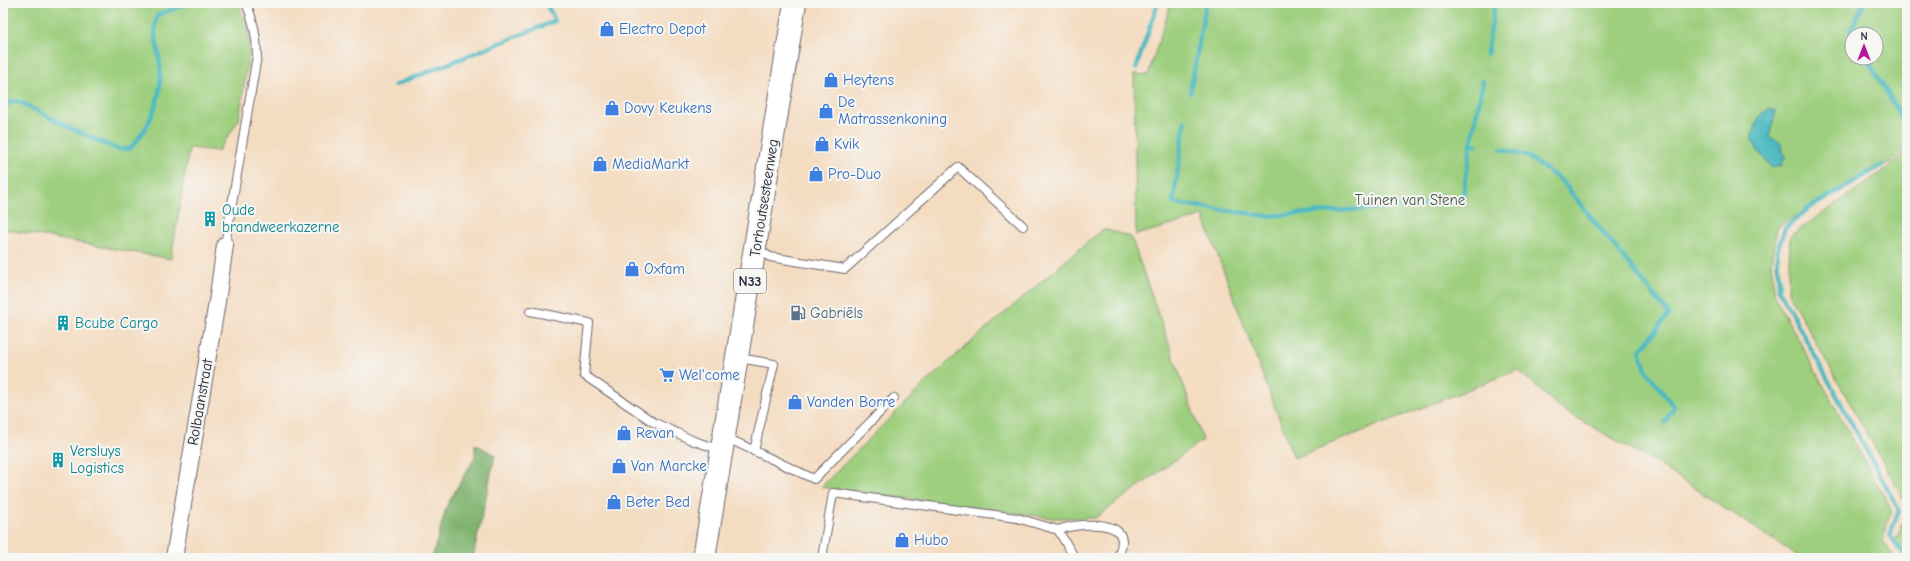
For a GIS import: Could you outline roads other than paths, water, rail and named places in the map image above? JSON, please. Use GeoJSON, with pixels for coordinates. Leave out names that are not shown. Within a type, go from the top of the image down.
{"type":"FeatureCollection","features":[{"type":"Feature","properties":{"kind":"main road","name":"Torhoutsesteenweg"},"geometry":{"type":"LineString","coordinates":[[704,558],[795,3]]}},
{"type":"Feature","properties":{"kind":"street","name":"Rolbaanstraat"},"geometry":{"type":"LineString","coordinates":[[174,558],[217,302],[225,245]]}},
{"type":"Feature","properties":{"kind":"lane"},"geometry":{"type":"LineString","coordinates":[[225,245],[257,56],[257,37],[254,20],[246,3]]}},
{"type":"Feature","properties":{"kind":"lane"},"geometry":{"type":"LineString","coordinates":[[756,248],[770,257],[844,269],[958,167],[1024,226]]}},
{"type":"Feature","properties":{"kind":"lane"},"geometry":{"type":"LineString","coordinates":[[530,312],[589,323],[584,375],[653,422],[694,440],[723,444],[754,451],[814,479],[894,398]]}},
{"type":"Feature","properties":{"kind":"lane"},"geometry":{"type":"LineString","coordinates":[[737,358],[774,364],[754,451]]}},
{"type":"Feature","properties":{"kind":"lane"},"geometry":{"type":"LineString","coordinates":[[822,558],[834,493],[1017,518],[1058,530],[1070,526],[1081,525],[1106,527],[1117,532],[1121,536],[1122,544],[1118,558]]}},
{"type":"Feature","properties":{"kind":"lane"},"geometry":{"type":"LineString","coordinates":[[1058,530],[1073,555],[1073,558]]}},
{"type":"Feature","properties":{"kind":"water"},"geometry":{"type":"Polygon","coordinates":[[[1770,109],[1776,111],[1769,137],[1780,142],[1785,157],[1781,166],[1772,168],[1758,151],[1751,137],[1761,114],[1770,109]]]}},
{"type":"Feature","properties":{"kind":"waterway"},"geometry":{"type":"LineString","coordinates":[[395,85],[555,21],[546,3]]}},
{"type":"Feature","properties":{"kind":"waterway"},"geometry":{"type":"LineString","coordinates":[[1136,68],[1158,3]]}},
{"type":"Feature","properties":{"kind":"waterway"},"geometry":{"type":"LineString","coordinates":[[1190,93],[1206,3]]}},
{"type":"Feature","properties":{"kind":"waterway"},"geometry":{"type":"LineString","coordinates":[[1487,54],[1495,3]]}},
{"type":"Feature","properties":{"kind":"waterway"},"geometry":{"type":"LineString","coordinates":[[1852,26],[1864,3]]}},
{"type":"Feature","properties":{"kind":"waterway"},"geometry":{"type":"LineString","coordinates":[[7,105],[12,101],[20,102],[70,128],[117,149],[130,149],[146,128],[156,106],[159,94],[160,69],[155,30],[156,20],[158,15],[184,5]]}},
{"type":"Feature","properties":{"kind":"waterway"},"geometry":{"type":"LineString","coordinates":[[1872,66],[1907,127]]}},
{"type":"Feature","properties":{"kind":"waterway"},"geometry":{"type":"LineString","coordinates":[[1471,144],[1483,81]]}},
{"type":"Feature","properties":{"kind":"waterway"},"geometry":{"type":"LineString","coordinates":[[1185,121],[1173,203],[1267,216],[1462,202],[1471,144],[1476,145]]}},
{"type":"Feature","properties":{"kind":"waterway"},"geometry":{"type":"LineString","coordinates":[[1501,149],[1527,156],[1562,181],[1669,314],[1640,351],[1646,370],[1674,407],[1665,422]]}},
{"type":"Feature","properties":{"kind":"waterway"},"geometry":{"type":"LineString","coordinates":[[1882,165],[1808,209],[1785,228],[1777,251],[1779,290],[1899,510],[1890,535],[1905,558]]}},
{"type":"Feature","properties":{"kind":"place","name":"Electro Depot"},"geometry":{"type":"Point","coordinates":[607,29]}},
{"type":"Feature","properties":{"kind":"place","name":"Heytens"},"geometry":{"type":"Point","coordinates":[831,80]}},
{"type":"Feature","properties":{"kind":"place","name":"Dovy Keukens"},"geometry":{"type":"Point","coordinates":[612,108]}},
{"type":"Feature","properties":{"kind":"place","name":"De Matrassenkoning"},"geometry":{"type":"Point","coordinates":[826,111]}},
{"type":"Feature","properties":{"kind":"place","name":"Kvik"},"geometry":{"type":"Point","coordinates":[822,144]}},
{"type":"Feature","properties":{"kind":"place","name":"MediaMarkt"},"geometry":{"type":"Point","coordinates":[600,164]}},
{"type":"Feature","properties":{"kind":"place","name":"Pro-Duo"},"geometry":{"type":"Point","coordinates":[816,174]}},
{"type":"Feature","properties":{"kind":"place","name":"Oude brandweerkazerne"},"geometry":{"type":"Point","coordinates":[210,219]}},
{"type":"Feature","properties":{"kind":"place","name":"Oxfam"},"geometry":{"type":"Point","coordinates":[632,269]}},
{"type":"Feature","properties":{"kind":"place","name":"Gabriëls"},"geometry":{"type":"Point","coordinates":[798,313]}},
{"type":"Feature","properties":{"kind":"place","name":"Bcube Cargo"},"geometry":{"type":"Point","coordinates":[63,323]}},
{"type":"Feature","properties":{"kind":"place","name":"Wel'come"},"geometry":{"type":"Point","coordinates":[667,375]}},
{"type":"Feature","properties":{"kind":"place","name":"Vanden Borre"},"geometry":{"type":"Point","coordinates":[795,402]}},
{"type":"Feature","properties":{"kind":"place","name":"Revan"},"geometry":{"type":"Point","coordinates":[624,433]}},
{"type":"Feature","properties":{"kind":"place","name":"Versluys Logistics"},"geometry":{"type":"Point","coordinates":[58,460]}},
{"type":"Feature","properties":{"kind":"place","name":"Van Marcke"},"geometry":{"type":"Point","coordinates":[619,466]}},
{"type":"Feature","properties":{"kind":"place","name":"Beter Bed"},"geometry":{"type":"Point","coordinates":[614,502]}},
{"type":"Feature","properties":{"kind":"place","name":"Hubo"},"geometry":{"type":"Point","coordinates":[902,540]}},
{"type":"Feature","properties":{"kind":"park label","name":"Tuinen van Stene"},"geometry":{"type":"Point","coordinates":[1410,200]}}]}
